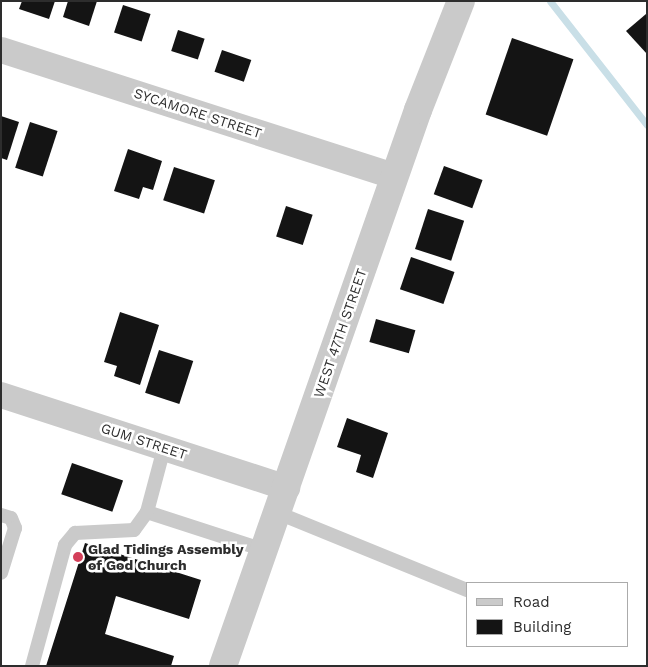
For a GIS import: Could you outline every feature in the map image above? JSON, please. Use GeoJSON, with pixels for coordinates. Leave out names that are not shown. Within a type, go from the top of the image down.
{"type":"FeatureCollection","features":[{"type":"Feature","properties":{"kind":"street","name":"WEST 47TH STREET"},"geometry":{"type":"LineString","coordinates":[[223,666],[394,176],[461,1]]}},
{"type":"Feature","properties":{"kind":"street","name":"SYCAMORE STREET"},"geometry":{"type":"LineString","coordinates":[[1,50],[394,176]]}},
{"type":"Feature","properties":{"kind":"street","name":"GUM STREET"},"geometry":{"type":"LineString","coordinates":[[1,395],[164,448],[282,500]]}},
{"type":"Feature","properties":{"kind":"lane"},"geometry":{"type":"LineString","coordinates":[[32,666],[65,545],[75,533],[134,530],[147,512],[164,448]]}},
{"type":"Feature","properties":{"kind":"lane"},"geometry":{"type":"LineString","coordinates":[[282,500],[466,590]]}},
{"type":"Feature","properties":{"kind":"lane"},"geometry":{"type":"LineString","coordinates":[[147,512],[264,550]]}},
{"type":"Feature","properties":{"kind":"lane"},"geometry":{"type":"LineString","coordinates":[[1,515],[11,518],[15,528],[1,573]]}},
{"type":"Feature","properties":{"kind":"building"},"geometry":{"type":"Polygon","coordinates":[[[22,1],[55,1],[49,19],[19,9],[22,1]]]}},
{"type":"Feature","properties":{"kind":"building"},"geometry":{"type":"Polygon","coordinates":[[[68,1],[97,1],[89,26],[63,17],[68,1]]]}},
{"type":"Feature","properties":{"kind":"building"},"geometry":{"type":"Polygon","coordinates":[[[123,5],[151,14],[142,42],[114,33],[123,5]]]}},
{"type":"Feature","properties":{"kind":"building"},"geometry":{"type":"Polygon","coordinates":[[[647,15],[647,54],[626,31],[647,15]]]}},
{"type":"Feature","properties":{"kind":"building"},"geometry":{"type":"Polygon","coordinates":[[[178,30],[205,39],[198,60],[171,51],[178,30]]]}},
{"type":"Feature","properties":{"kind":"building"},"geometry":{"type":"Polygon","coordinates":[[[512,38],[573,59],[547,136],[486,115],[512,38]]]}},
{"type":"Feature","properties":{"kind":"building"},"geometry":{"type":"Polygon","coordinates":[[[222,50],[251,60],[244,82],[215,72],[222,50]]]}},
{"type":"Feature","properties":{"kind":"building"},"geometry":{"type":"Polygon","coordinates":[[[1,116],[19,122],[7,160],[1,158],[1,116]]]}},
{"type":"Feature","properties":{"kind":"building"},"geometry":{"type":"Polygon","coordinates":[[[30,122],[58,131],[43,177],[15,168],[30,122]]]}},
{"type":"Feature","properties":{"kind":"building"},"geometry":{"type":"Polygon","coordinates":[[[128,149],[162,161],[153,190],[143,187],[139,199],[114,191],[128,149]]]}},
{"type":"Feature","properties":{"kind":"building"},"geometry":{"type":"Polygon","coordinates":[[[444,166],[483,180],[472,208],[434,194],[444,166]]]}},
{"type":"Feature","properties":{"kind":"building"},"geometry":{"type":"Polygon","coordinates":[[[174,167],[215,180],[204,214],[163,200],[174,167]]]}},
{"type":"Feature","properties":{"kind":"building"},"geometry":{"type":"Polygon","coordinates":[[[286,206],[313,215],[303,245],[276,236],[286,206]]]}},
{"type":"Feature","properties":{"kind":"building"},"geometry":{"type":"Polygon","coordinates":[[[428,209],[464,221],[451,261],[415,249],[428,209]]]}},
{"type":"Feature","properties":{"kind":"building"},"geometry":{"type":"Polygon","coordinates":[[[411,257],[454,272],[443,304],[400,289],[411,257]]]}},
{"type":"Feature","properties":{"kind":"building"},"geometry":{"type":"Polygon","coordinates":[[[120,312],[159,325],[140,385],[114,376],[117,366],[104,362],[120,312]]]}},
{"type":"Feature","properties":{"kind":"building"},"geometry":{"type":"Polygon","coordinates":[[[376,319],[415,330],[409,353],[369,342],[376,319]]]}},
{"type":"Feature","properties":{"kind":"building"},"geometry":{"type":"Polygon","coordinates":[[[159,350],[193,361],[179,404],[145,393],[159,350]]]}},
{"type":"Feature","properties":{"kind":"building"},"geometry":{"type":"Polygon","coordinates":[[[347,418],[388,433],[373,478],[356,472],[361,455],[337,447],[347,418]]]}},
{"type":"Feature","properties":{"kind":"building"},"geometry":{"type":"Polygon","coordinates":[[[72,463],[123,481],[112,512],[61,494],[72,463]]]}},
{"type":"Feature","properties":{"kind":"building"},"geometry":{"type":"Polygon","coordinates":[[[85,543],[201,580],[189,619],[116,596],[105,634],[174,656],[171,666],[46,666],[85,543]]]}},
{"type":"Feature","properties":{"kind":"waterway"},"geometry":{"type":"LineString","coordinates":[[550,1],[647,125]]}},
{"type":"Feature","properties":{"kind":"place","name":"Glad Tidings Assembly of God Church"},"geometry":{"type":"Point","coordinates":[78,557]}}]}
